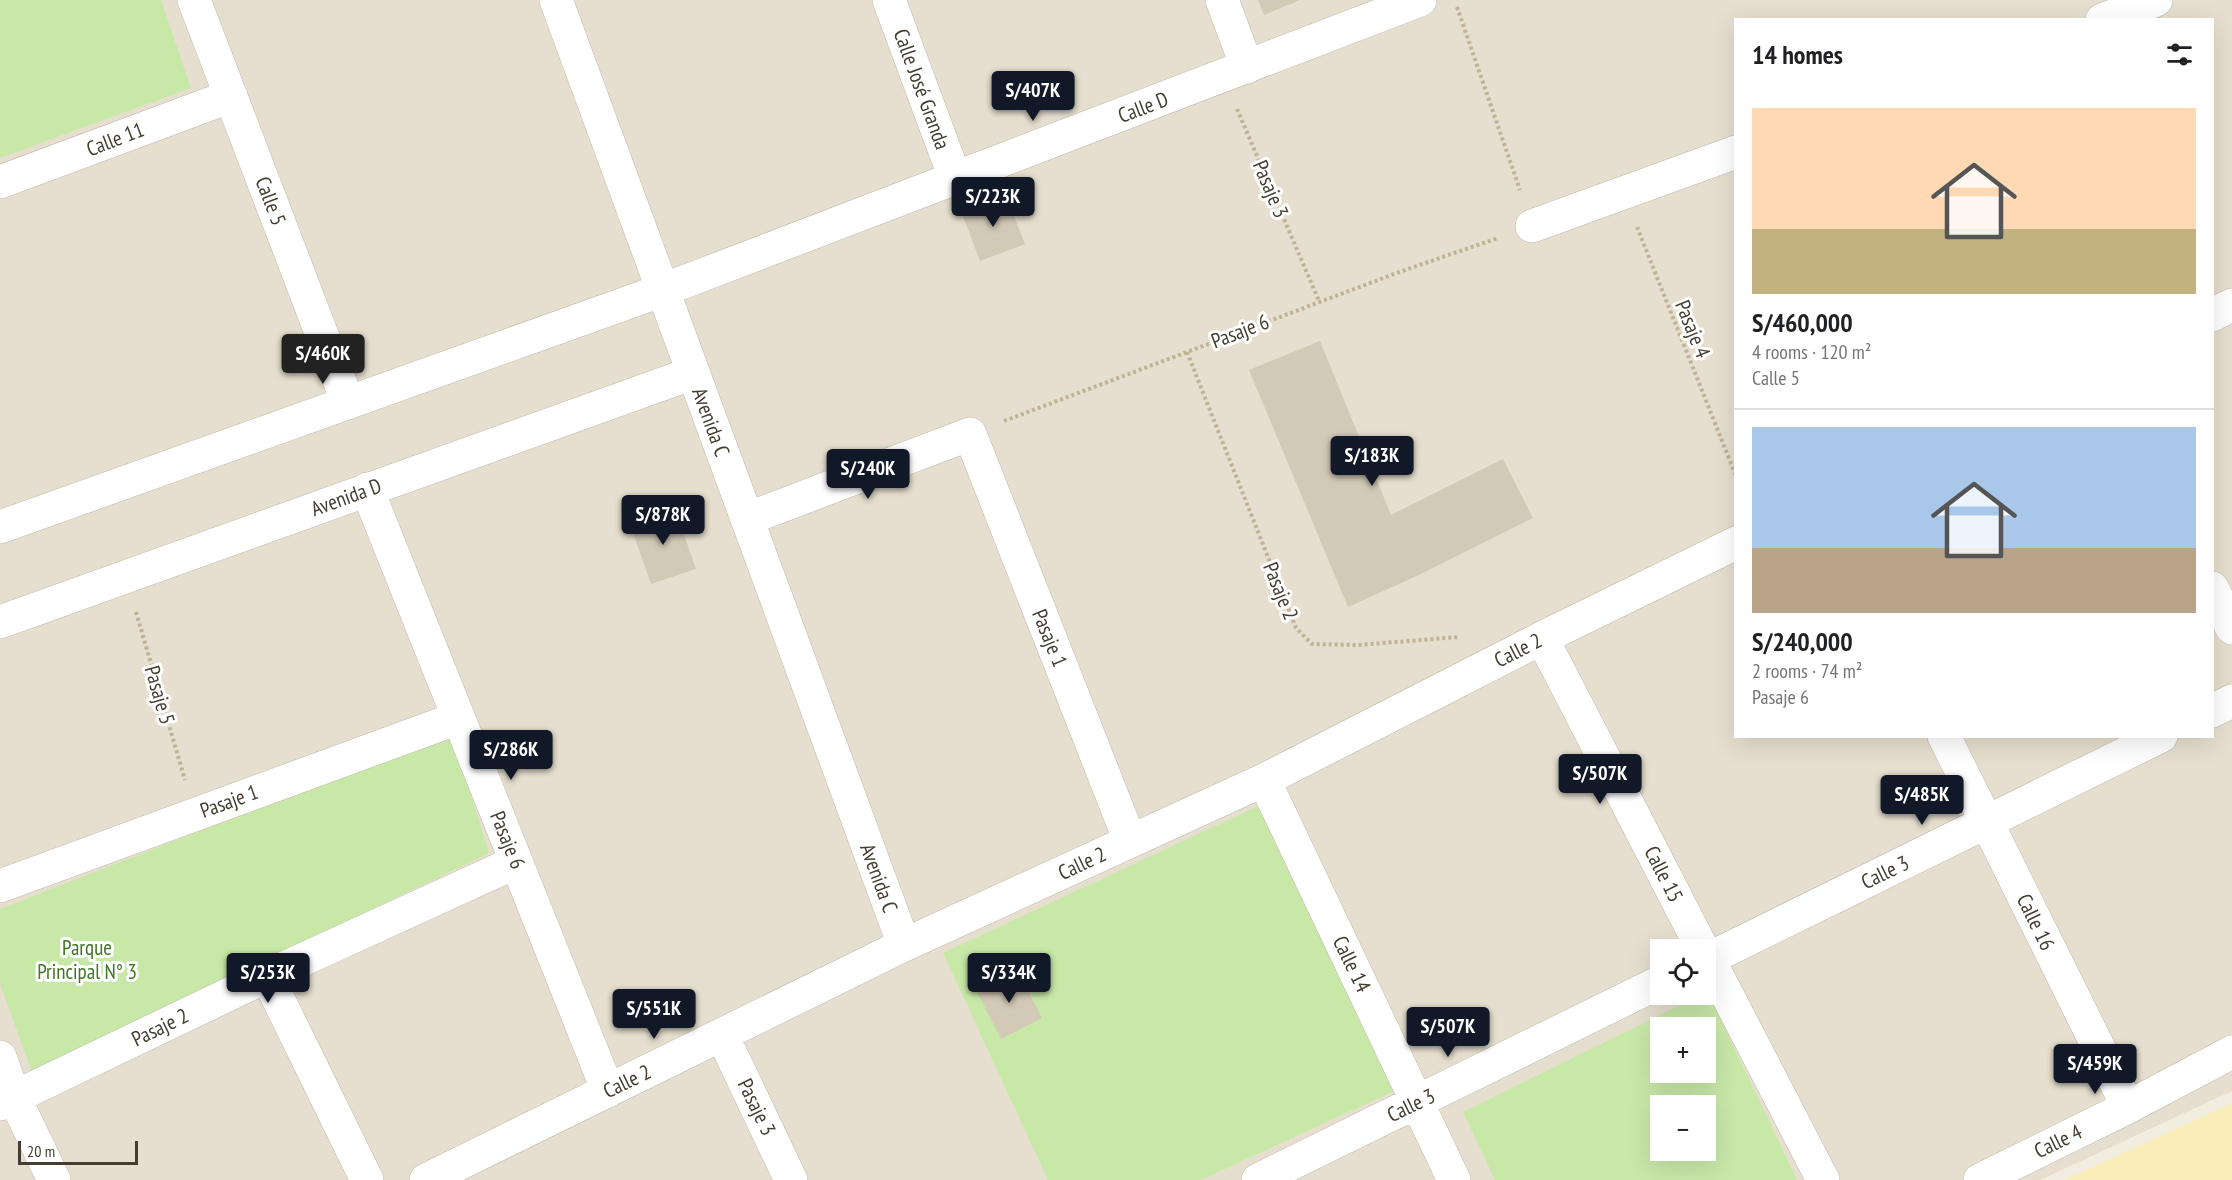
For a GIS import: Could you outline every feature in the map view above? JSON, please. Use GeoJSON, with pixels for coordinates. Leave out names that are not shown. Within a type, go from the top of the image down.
{"type":"FeatureCollection","features":[{"type":"Feature","properties":{"kind":"street","name":"Calle 5"},"geometry":{"type":"LineString","coordinates":[[194,0],[348,403]]}},
{"type":"Feature","properties":{"kind":"street","name":"Avenida C"},"geometry":{"type":"LineString","coordinates":[[556,0],[904,945]]}},
{"type":"Feature","properties":{"kind":"street","name":"Calle José Granda"},"geometry":{"type":"LineString","coordinates":[[889,0],[955,178]]}},
{"type":"Feature","properties":{"kind":"street"},"geometry":{"type":"LineString","coordinates":[[1222,0],[1235,71]]}},
{"type":"Feature","properties":{"kind":"street","name":"Calle D"},"geometry":{"type":"LineString","coordinates":[[663,290],[1420,0]]}},
{"type":"Feature","properties":{"kind":"street"},"geometry":{"type":"LineString","coordinates":[[2107,18],[2156,0]]}},
{"type":"Feature","properties":{"kind":"street","name":"Calle 11"},"geometry":{"type":"LineString","coordinates":[[0,182],[231,96]]}},
{"type":"Feature","properties":{"kind":"street"},"geometry":{"type":"LineString","coordinates":[[1532,226],[1734,153]]}},
{"type":"Feature","properties":{"kind":"street"},"geometry":{"type":"LineString","coordinates":[[0,527],[663,290]]}},
{"type":"Feature","properties":{"kind":"street"},"geometry":{"type":"LineString","coordinates":[[2214,314],[2232,305]]}},
{"type":"Feature","properties":{"kind":"street","name":"Avenida D"},"geometry":{"type":"LineString","coordinates":[[0,622],[693,373]]}},
{"type":"Feature","properties":{"kind":"street"},"geometry":{"type":"LineString","coordinates":[[747,519],[970,434]]}},
{"type":"Feature","properties":{"kind":"street","name":"Pasaje 1"},"geometry":{"type":"LineString","coordinates":[[970,434],[1130,841]]}},
{"type":"Feature","properties":{"kind":"street","name":"Pasaje 6"},"geometry":{"type":"LineString","coordinates":[[368,489],[608,1091]]}},
{"type":"Feature","properties":{"kind":"street","name":"Calle 2"},"geometry":{"type":"LineString","coordinates":[[426,1180],[904,945],[1264,780],[1542,638],[1734,544]]}},
{"type":"Feature","properties":{"kind":"street"},"geometry":{"type":"LineString","coordinates":[[2214,592],[2232,628]]}},
{"type":"Feature","properties":{"kind":"street","name":"Calle 15"},"geometry":{"type":"LineString","coordinates":[[1542,638],[1697,939]]}},
{"type":"Feature","properties":{"kind":"street"},"geometry":{"type":"LineString","coordinates":[[2214,710],[2232,701]]}},
{"type":"Feature","properties":{"kind":"street","name":"Pasaje 1"},"geometry":{"type":"LineString","coordinates":[[0,886],[458,718]]}},
{"type":"Feature","properties":{"kind":"street","name":"Calle 16"},"geometry":{"type":"LineString","coordinates":[[1945,738],[2128,1107]]}},
{"type":"Feature","properties":{"kind":"street","name":"Calle 3"},"geometry":{"type":"LineString","coordinates":[[1716,951],[2157,738]]}},
{"type":"Feature","properties":{"kind":"street","name":"Calle 14"},"geometry":{"type":"LineString","coordinates":[[1264,780],[1454,1180]]}},
{"type":"Feature","properties":{"kind":"street","name":"Pasaje 2"},"geometry":{"type":"LineString","coordinates":[[7,1100],[267,976],[516,862]]}},
{"type":"Feature","properties":{"kind":"street","name":"Calle 15"},"geometry":{"type":"LineString","coordinates":[[1716,975],[1823,1180]]}},
{"type":"Feature","properties":{"kind":"street"},"geometry":{"type":"LineString","coordinates":[[267,976],[367,1180]]}},
{"type":"Feature","properties":{"kind":"street","name":"Calle 3"},"geometry":{"type":"LineString","coordinates":[[1258,1180],[1650,987]]}},
{"type":"Feature","properties":{"kind":"street","name":"Pasaje 3"},"geometry":{"type":"LineString","coordinates":[[722,1035],[791,1180]]}},
{"type":"Feature","properties":{"kind":"street","name":"Calle 4"},"geometry":{"type":"LineString","coordinates":[[1980,1180],[2128,1107],[2232,1052]]}},
{"type":"Feature","properties":{"kind":"street"},"geometry":{"type":"LineString","coordinates":[[0,1057],[7,1100],[54,1180]]}},
{"type":"Feature","properties":{"kind":"path"},"geometry":{"type":"LineString","coordinates":[[1454,0],[1532,226]]}},
{"type":"Feature","properties":{"kind":"path","name":"Pasaje 3"},"geometry":{"type":"LineString","coordinates":[[1235,71],[1319,302]]}},
{"type":"Feature","properties":{"kind":"path","name":"Pasaje 4"},"geometry":{"type":"LineString","coordinates":[[1623,193],[1734,472]]}},
{"type":"Feature","properties":{"kind":"path","name":"Pasaje 6"},"geometry":{"type":"LineString","coordinates":[[970,434],[1319,302],[1532,226]]}},
{"type":"Feature","properties":{"kind":"path","name":"Pasaje 2"},"geometry":{"type":"LineString","coordinates":[[1187,352],[1296,628],[1312,644],[1358,645],[1461,637]]}},
{"type":"Feature","properties":{"kind":"path","name":"Pasaje 5"},"geometry":{"type":"LineString","coordinates":[[125,576],[195,814]]}},
{"type":"Feature","properties":{"kind":"shaded area"},"geometry":{"type":"Polygon","coordinates":[[[0,0],[2232,0],[2232,1091],[2040,1180],[0,1180],[0,0]]]}},
{"type":"Feature","properties":{"kind":"green space"},"geometry":{"type":"Polygon","coordinates":[[[0,0],[161,0],[191,88],[0,158],[0,0]]]}},
{"type":"Feature","properties":{"kind":"green space","name":"Parque Principal N° 3"},"geometry":{"type":"Polygon","coordinates":[[[451,733],[489,853],[32,1072],[0,984],[0,909],[451,733]]]}},
{"type":"Feature","properties":{"kind":"green space"},"geometry":{"type":"Polygon","coordinates":[[[1258,806],[1394,1091],[1201,1180],[1048,1180],[943,953],[1258,806]]]}},
{"type":"Feature","properties":{"kind":"green space"},"geometry":{"type":"Polygon","coordinates":[[[1680,1005],[1714,1005],[1797,1180],[1495,1180],[1463,1112],[1650,1020],[1650,1083],[1716,1083],[1716,1017],[1655,1017],[1680,1005]]]}},
{"type":"Feature","properties":{"kind":"sand"},"geometry":{"type":"Polygon","coordinates":[[[2232,1103],[2232,1180],[2064,1180],[2232,1103]]]}},
{"type":"Feature","properties":{"kind":"building"},"geometry":{"type":"Polygon","coordinates":[[[1258,0],[1300,0],[1264,15],[1258,0]]]}},
{"type":"Feature","properties":{"kind":"building"},"geometry":{"type":"Polygon","coordinates":[[[1005,194],[1025,244],[980,261],[961,211],[1005,194]]]}},
{"type":"Feature","properties":{"kind":"building"},"geometry":{"type":"Polygon","coordinates":[[[1320,341],[1391,515],[1503,459],[1533,518],[1421,574],[1348,607],[1249,370],[1320,341]]]}},
{"type":"Feature","properties":{"kind":"building"},"geometry":{"type":"Polygon","coordinates":[[[675,509],[696,569],[651,584],[630,524],[675,509]]]}},
{"type":"Feature","properties":{"kind":"building"},"geometry":{"type":"Polygon","coordinates":[[[1017,969],[1042,1018],[1001,1039],[976,990],[1017,969]]]}}]}
